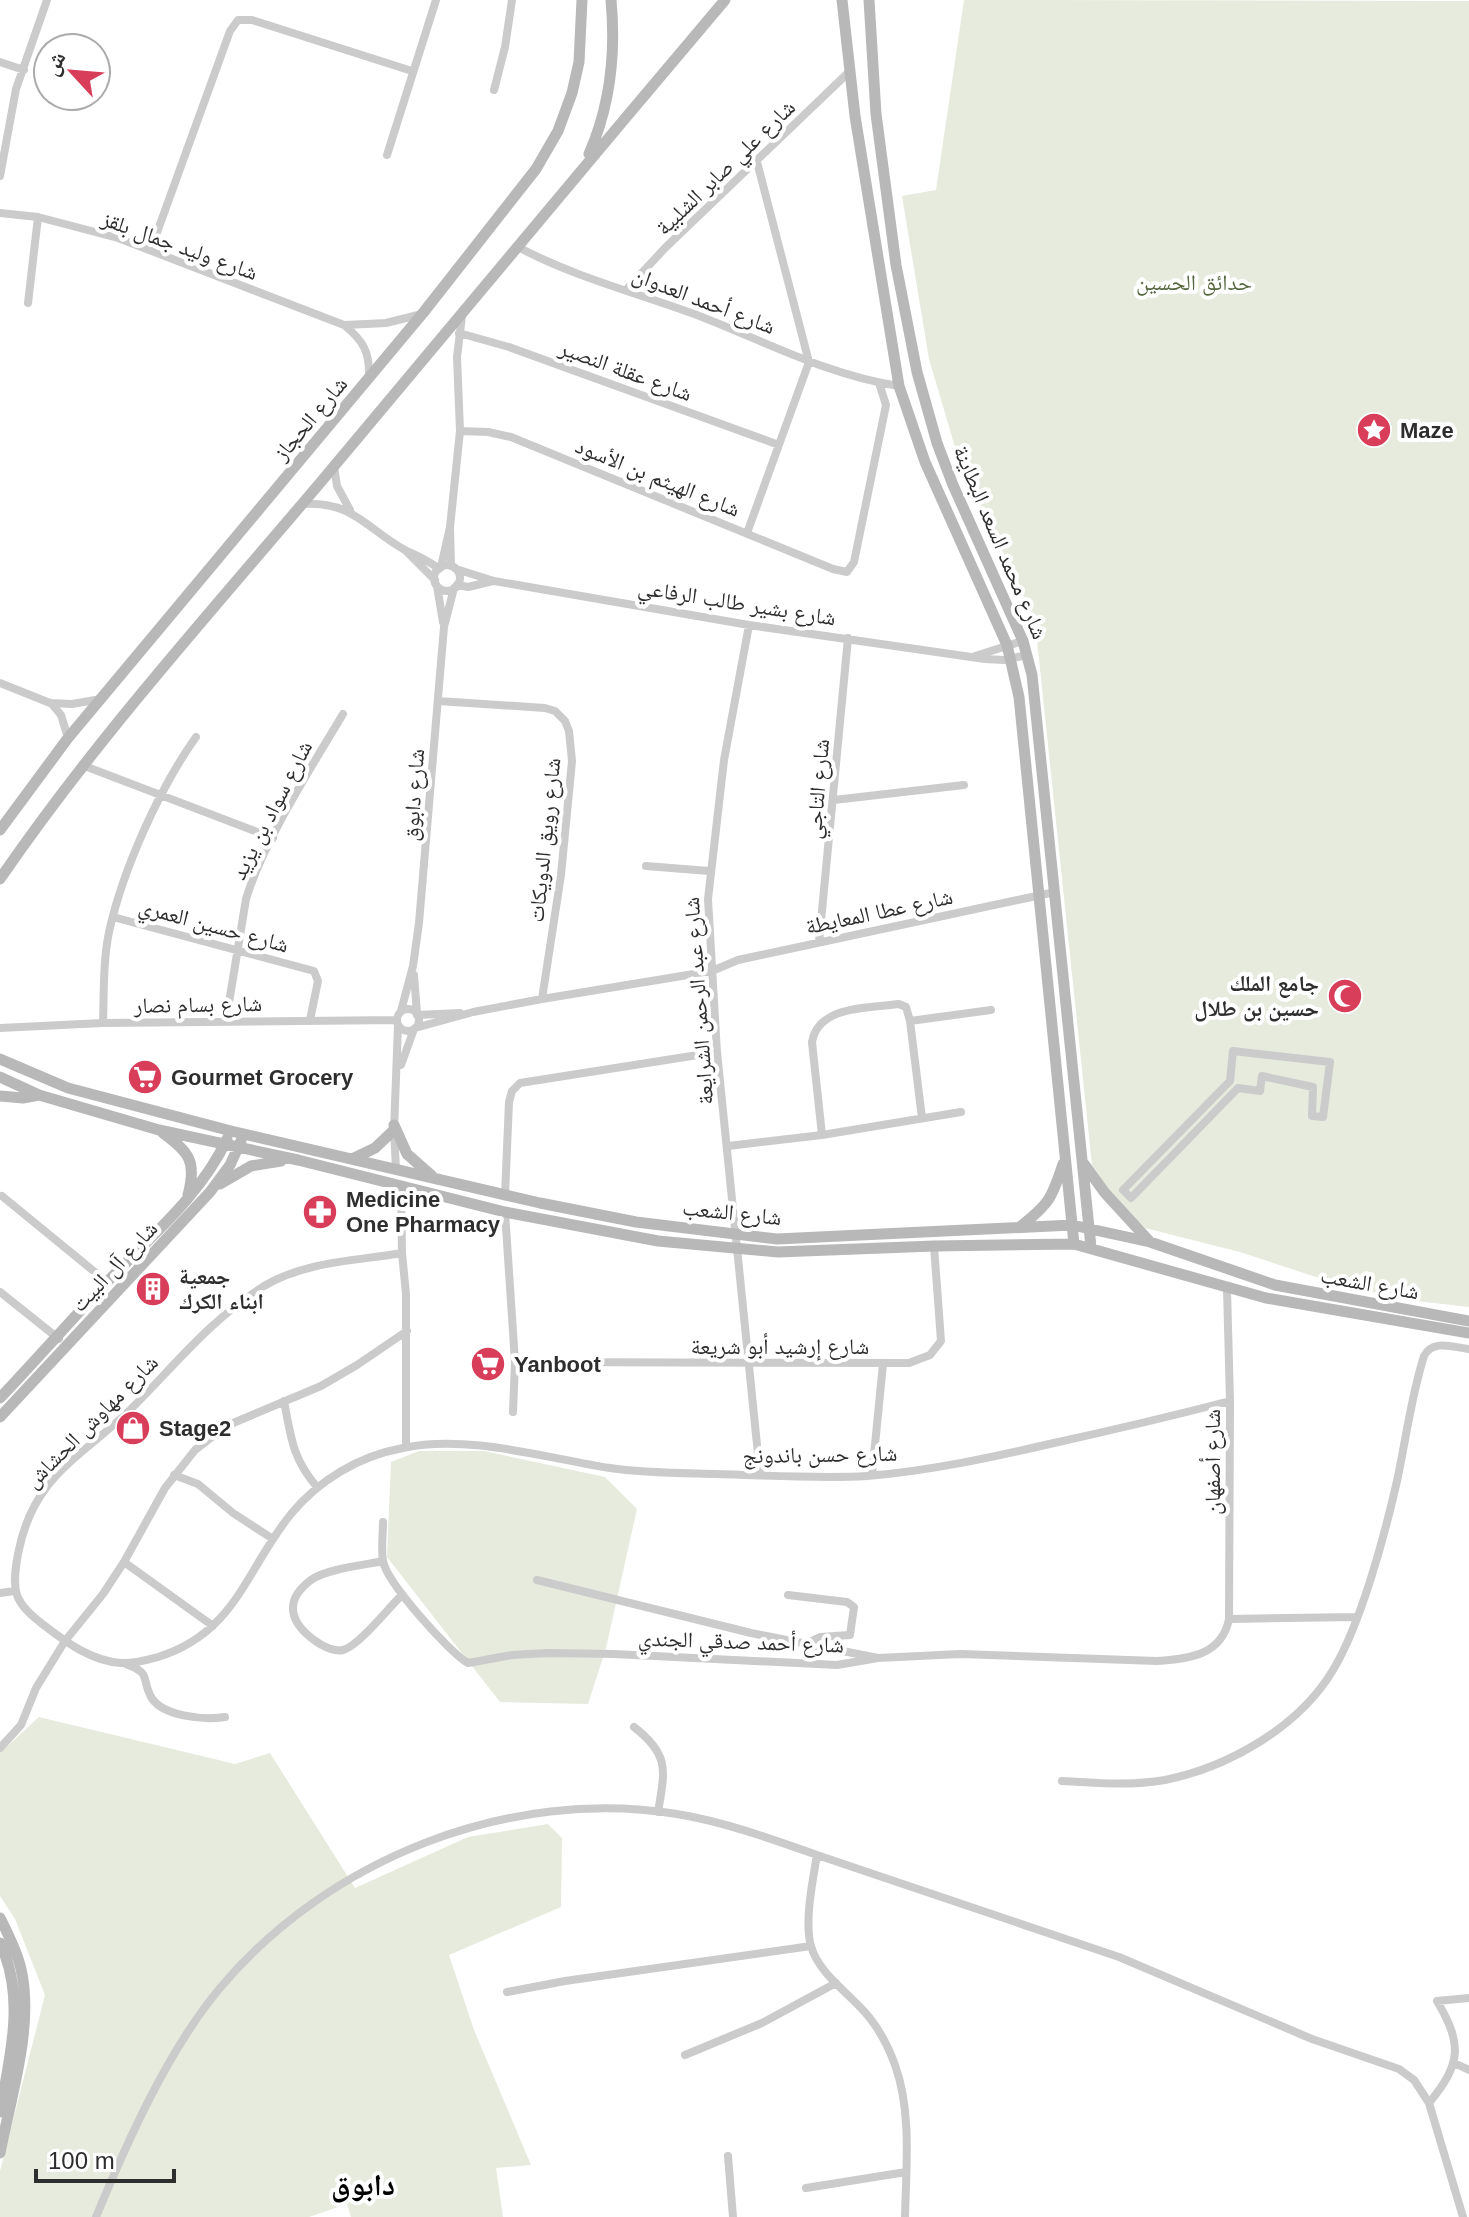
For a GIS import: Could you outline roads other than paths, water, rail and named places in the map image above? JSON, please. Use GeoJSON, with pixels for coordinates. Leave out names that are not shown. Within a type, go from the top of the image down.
{"type":"FeatureCollection","features":[{"type":"Feature","properties":{"kind":"main road","name":"شارع الحجاز"},"geometry":{"type":"LineString","coordinates":[[0,830],[68,738],[369,379],[536,169],[558,131],[579,62],[582,0]]}},
{"type":"Feature","properties":{"kind":"main road"},"geometry":{"type":"LineString","coordinates":[[584,165],[604,115],[613,72],[615,48],[611,0]]}},
{"type":"Feature","properties":{"kind":"main road"},"geometry":{"type":"LineString","coordinates":[[0,879],[82,765],[463,316],[584,165],[725,0]]}},
{"type":"Feature","properties":{"kind":"main road","name":"شارع محمد السعد البطاينة"},"geometry":{"type":"LineString","coordinates":[[842,0],[855,116],[899,386],[925,462],[1007,645],[1019,697],[1074,1244]]}},
{"type":"Feature","properties":{"kind":"main road"},"geometry":{"type":"LineString","coordinates":[[845,15],[849,0]]}},
{"type":"Feature","properties":{"kind":"main road","name":"شارع محمد السعد البطاينة"},"geometry":{"type":"LineString","coordinates":[[869,0],[876,114],[896,265],[924,401],[953,485],[1023,641],[1032,675],[1091,1247]]}},
{"type":"Feature","properties":{"kind":"main road"},"geometry":{"type":"LineString","coordinates":[[855,116],[876,114]]}},
{"type":"Feature","properties":{"kind":"main road","name":"شارع الشعب"},"geometry":{"type":"LineString","coordinates":[[0,1059],[68,1088],[231,1131],[636,1222],[777,1239],[1072,1225],[1150,1242],[1275,1285],[1469,1321]]}},
{"type":"Feature","properties":{"kind":"main road","name":"شارع الشعب"},"geometry":{"type":"LineString","coordinates":[[0,1077],[39,1095],[159,1130],[298,1160],[505,1212],[682,1245],[799,1252],[1074,1244],[1227,1289],[1295,1304],[1469,1333]]}},
{"type":"Feature","properties":{"kind":"main road"},"geometry":{"type":"LineString","coordinates":[[0,1096],[23,1098],[39,1095]]}},
{"type":"Feature","properties":{"kind":"main road"},"geometry":{"type":"LineString","coordinates":[[351,1160],[375,1148],[394,1127],[407,1154],[436,1179]]}},
{"type":"Feature","properties":{"kind":"main road"},"geometry":{"type":"LineString","coordinates":[[159,1130],[181,1147],[191,1161],[192,1175],[187,1200]]}},
{"type":"Feature","properties":{"kind":"main road","name":"شارع آل البيت"},"geometry":{"type":"LineString","coordinates":[[0,1398],[55,1335],[187,1200],[231,1131]]}},
{"type":"Feature","properties":{"kind":"main road","name":"شارع آل البيت"},"geometry":{"type":"LineString","coordinates":[[0,1417],[210,1192],[230,1165],[244,1134]]}},
{"type":"Feature","properties":{"kind":"main road"},"geometry":{"type":"LineString","coordinates":[[210,1192],[251,1166],[298,1160]]}},
{"type":"Feature","properties":{"kind":"main road"},"geometry":{"type":"LineString","coordinates":[[1021,1226],[1048,1204],[1064,1160]]}},
{"type":"Feature","properties":{"kind":"main road"},"geometry":{"type":"LineString","coordinates":[[1084,1164],[1105,1193],[1150,1242]]}},
{"type":"Feature","properties":{"kind":"main road"},"geometry":{"type":"LineString","coordinates":[[0,1918],[19,1959],[25,2004],[21,2045],[0,2153]]}},
{"type":"Feature","properties":{"kind":"main road"},"geometry":{"type":"LineString","coordinates":[[0,1943],[15,1994],[12,2046],[0,2112]]}},
{"type":"Feature","properties":{"kind":"street"},"geometry":{"type":"LineString","coordinates":[[0,176],[16,89],[47,0]]}},
{"type":"Feature","properties":{"kind":"street"},"geometry":{"type":"LineString","coordinates":[[387,155],[436,0]]}},
{"type":"Feature","properties":{"kind":"street"},"geometry":{"type":"LineString","coordinates":[[494,90],[512,0]]}},
{"type":"Feature","properties":{"kind":"street"},"geometry":{"type":"LineString","coordinates":[[151,249],[230,31],[238,20],[252,20],[412,71]]}},
{"type":"Feature","properties":{"kind":"street"},"geometry":{"type":"LineString","coordinates":[[0,62],[24,70]]}},
{"type":"Feature","properties":{"kind":"street","name":"شارع علي صابر الشلبية"},"geometry":{"type":"LineString","coordinates":[[626,290],[665,248],[850,71]]}},
{"type":"Feature","properties":{"kind":"street"},"geometry":{"type":"LineString","coordinates":[[757,162],[809,362]]}},
{"type":"Feature","properties":{"kind":"street","name":"شارع وليد جمال بلقز"},"geometry":{"type":"LineString","coordinates":[[0,213],[38,217],[151,249],[344,325],[366,347],[369,379]]}},
{"type":"Feature","properties":{"kind":"street"},"geometry":{"type":"LineString","coordinates":[[28,303],[38,217]]}},
{"type":"Feature","properties":{"kind":"street","name":"شارع أحمد العدوان"},"geometry":{"type":"LineString","coordinates":[[518,247],[545,262],[727,327],[809,362],[899,386]]}},
{"type":"Feature","properties":{"kind":"street","name":"شارع وليد جمال بلقز"},"geometry":{"type":"LineString","coordinates":[[344,325],[386,323],[423,313]]}},
{"type":"Feature","properties":{"kind":"street"},"geometry":{"type":"LineString","coordinates":[[436,583],[450,527],[460,431],[457,388],[459,333],[463,316]]}},
{"type":"Feature","properties":{"kind":"street","name":"شارع عقلة النصير"},"geometry":{"type":"LineString","coordinates":[[459,333],[509,347],[779,445]]}},
{"type":"Feature","properties":{"kind":"street","name":"شارع الهيثم بن الأسود"},"geometry":{"type":"LineString","coordinates":[[460,431],[511,437],[747,533],[809,362]]}},
{"type":"Feature","properties":{"kind":"street"},"geometry":{"type":"LineString","coordinates":[[747,533],[847,572],[851,567],[886,405],[879,383]]}},
{"type":"Feature","properties":{"kind":"street"},"geometry":{"type":"LineString","coordinates":[[334,466],[337,486],[350,511]]}},
{"type":"Feature","properties":{"kind":"street"},"geometry":{"type":"LineString","coordinates":[[302,504],[321,504],[350,511],[406,550],[440,568],[454,568]]}},
{"type":"Feature","properties":{"kind":"street"},"geometry":{"type":"LineString","coordinates":[[406,550],[445,590],[456,587],[460,579],[454,568],[450,527]]}},
{"type":"Feature","properties":{"kind":"street","name":"شارع بشير طالب الرفاعي"},"geometry":{"type":"LineString","coordinates":[[454,568],[494,581],[749,625],[993,660],[1027,655]]}},
{"type":"Feature","properties":{"kind":"street","name":"شارع بشير طالب الرفاعي"},"geometry":{"type":"LineString","coordinates":[[456,587],[494,581]]}},
{"type":"Feature","properties":{"kind":"street","name":"شارع دابوق"},"geometry":{"type":"LineString","coordinates":[[436,583],[444,627]]}},
{"type":"Feature","properties":{"kind":"street","name":"شارع دابوق"},"geometry":{"type":"LineString","coordinates":[[396,1169],[394,1127],[399,1019],[413,966],[426,859],[444,627],[456,587]]}},
{"type":"Feature","properties":{"kind":"street","name":"شارع عبد الرحمن الشرايعة"},"geometry":{"type":"LineString","coordinates":[[749,625],[726,747],[709,871],[708,912],[717,1052],[760,1474]]}},
{"type":"Feature","properties":{"kind":"street","name":"شارع التاجي"},"geometry":{"type":"LineString","coordinates":[[819,942],[848,638]]}},
{"type":"Feature","properties":{"kind":"street","name":"شارع بشير طالب الرفاعي"},"geometry":{"type":"LineString","coordinates":[[974,656],[1023,641]]}},
{"type":"Feature","properties":{"kind":"street"},"geometry":{"type":"LineString","coordinates":[[0,683],[50,703],[72,704],[101,699]]}},
{"type":"Feature","properties":{"kind":"street","name":"شارع رويق الدويكات"},"geometry":{"type":"LineString","coordinates":[[438,701],[545,708],[561,715],[569,731],[571,786],[542,999]]}},
{"type":"Feature","properties":{"kind":"street"},"geometry":{"type":"LineString","coordinates":[[50,703],[61,715],[68,738]]}},
{"type":"Feature","properties":{"kind":"street","name":"شارع سواد بن يزيد"},"geometry":{"type":"LineString","coordinates":[[226,1021],[248,892],[273,838],[343,714]]}},
{"type":"Feature","properties":{"kind":"street"},"geometry":{"type":"LineString","coordinates":[[113,917],[159,794],[196,737]]}},
{"type":"Feature","properties":{"kind":"street"},"geometry":{"type":"LineString","coordinates":[[82,765],[273,838]]}},
{"type":"Feature","properties":{"kind":"street"},"geometry":{"type":"LineString","coordinates":[[834,800],[964,785]]}},
{"type":"Feature","properties":{"kind":"street"},"geometry":{"type":"LineString","coordinates":[[646,866],[709,871]]}},
{"type":"Feature","properties":{"kind":"street","name":"شارع عطا المعايطة"},"geometry":{"type":"LineString","coordinates":[[712,971],[738,960],[1055,892]]}},
{"type":"Feature","properties":{"kind":"street","name":"شارع حسين العمري"},"geometry":{"type":"LineString","coordinates":[[103,1023],[108,940],[113,917],[314,971],[318,981],[310,1020]]}},
{"type":"Feature","properties":{"kind":"street","name":"شارع دابوق"},"geometry":{"type":"LineString","coordinates":[[413,966],[417,1014]]}},
{"type":"Feature","properties":{"kind":"street"},"geometry":{"type":"LineString","coordinates":[[473,1012],[417,1014],[411,1010],[399,1019],[405,1031],[473,1012],[712,971]]}},
{"type":"Feature","properties":{"kind":"street"},"geometry":{"type":"LineString","coordinates":[[822,1135],[812,1042],[819,1022],[840,1013],[899,1004],[906,1007],[922,1118]]}},
{"type":"Feature","properties":{"kind":"street"},"geometry":{"type":"LineString","coordinates":[[910,1021],[991,1010]]}},
{"type":"Feature","properties":{"kind":"street"},"geometry":{"type":"LineString","coordinates":[[415,1028],[417,1014]]}},
{"type":"Feature","properties":{"kind":"street","name":"شارع بسام نصار"},"geometry":{"type":"LineString","coordinates":[[0,1028],[103,1023],[399,1019]]}},
{"type":"Feature","properties":{"kind":"street","name":"شارع دابوق"},"geometry":{"type":"LineString","coordinates":[[398,1074],[415,1028]]}},
{"type":"Feature","properties":{"kind":"street"},"geometry":{"type":"LineString","coordinates":[[1233,1051],[1330,1062],[1323,1117],[1312,1116],[1313,1087],[1262,1076],[1260,1091],[1238,1088],[1131,1198],[1123,1190],[1230,1081],[1233,1051]]}},
{"type":"Feature","properties":{"kind":"street"},"geometry":{"type":"LineString","coordinates":[[505,1195],[509,1102],[512,1091],[520,1083],[717,1052]]}},
{"type":"Feature","properties":{"kind":"street"},"geometry":{"type":"LineString","coordinates":[[728,1146],[822,1135],[961,1112]]}},
{"type":"Feature","properties":{"kind":"street"},"geometry":{"type":"LineString","coordinates":[[125,1664],[164,1655],[200,1637],[240,1593],[291,1513],[317,1487],[347,1467],[406,1447],[407,1331],[401,1187]]}},
{"type":"Feature","properties":{"kind":"street"},"geometry":{"type":"LineString","coordinates":[[2,1196],[107,1282]]}},
{"type":"Feature","properties":{"kind":"street"},"geometry":{"type":"LineString","coordinates":[[505,1212],[515,1362],[513,1412]]}},
{"type":"Feature","properties":{"kind":"street","name":"شارع إرشيد أبو شريعة"},"geometry":{"type":"LineString","coordinates":[[515,1362],[909,1363],[926,1358],[941,1341],[934,1246]]}},
{"type":"Feature","properties":{"kind":"street","name":"شارع مهاوش الحشاش"},"geometry":{"type":"LineString","coordinates":[[14,1591],[25,1525],[43,1489],[127,1412],[221,1315],[267,1284],[292,1272],[328,1263],[402,1253]]}},
{"type":"Feature","properties":{"kind":"street","name":"شارع أصفهان"},"geometry":{"type":"LineString","coordinates":[[1224,1635],[1229,1619],[1227,1289]]}},
{"type":"Feature","properties":{"kind":"street"},"geometry":{"type":"LineString","coordinates":[[0,1292],[68,1346]]}},
{"type":"Feature","properties":{"kind":"street"},"geometry":{"type":"LineString","coordinates":[[0,1748],[21,1725],[36,1688],[65,1641],[103,1594],[174,1475],[195,1450],[226,1426],[321,1386],[407,1331]]}},
{"type":"Feature","properties":{"kind":"street"},"geometry":{"type":"LineString","coordinates":[[1062,1781],[1163,1780],[1208,1767],[1263,1739],[1302,1709],[1342,1653],[1356,1617],[1388,1515],[1424,1356],[1427,1350],[1439,1345],[1469,1349]]}},
{"type":"Feature","properties":{"kind":"street"},"geometry":{"type":"LineString","coordinates":[[872,1475],[883,1364]]}},
{"type":"Feature","properties":{"kind":"street"},"geometry":{"type":"LineString","coordinates":[[284,1401],[298,1463],[317,1487]]}},
{"type":"Feature","properties":{"kind":"street","name":"شارع حسن باندونج"},"geometry":{"type":"LineString","coordinates":[[406,1447],[448,1445],[514,1449],[626,1470],[872,1475],[973,1461],[1230,1401]]}},
{"type":"Feature","properties":{"kind":"street"},"geometry":{"type":"LineString","coordinates":[[174,1475],[198,1484],[233,1513],[273,1539]]}},
{"type":"Feature","properties":{"kind":"street","name":"شارع أحمد صدقي الجندي"},"geometry":{"type":"LineString","coordinates":[[383,1522],[383,1561],[402,1595],[468,1663],[512,1655],[548,1653],[837,1665],[878,1658],[960,1654],[1173,1660],[1205,1653],[1216,1646],[1224,1635]]}},
{"type":"Feature","properties":{"kind":"street"},"geometry":{"type":"LineString","coordinates":[[383,1561],[312,1579],[295,1603],[293,1614],[298,1628],[326,1647],[341,1651],[347,1649],[402,1595]]}},
{"type":"Feature","properties":{"kind":"street"},"geometry":{"type":"LineString","coordinates":[[124,1562],[213,1626]]}},
{"type":"Feature","properties":{"kind":"street"},"geometry":{"type":"LineString","coordinates":[[537,1580],[805,1644],[878,1658]]}},
{"type":"Feature","properties":{"kind":"street"},"geometry":{"type":"LineString","coordinates":[[0,1593],[14,1591],[20,1605],[65,1641],[104,1660],[144,1672],[150,1694],[159,1705],[201,1720],[225,1717]]}},
{"type":"Feature","properties":{"kind":"street"},"geometry":{"type":"LineString","coordinates":[[788,1595],[847,1602],[854,1607],[850,1635],[820,1637],[805,1644]]}},
{"type":"Feature","properties":{"kind":"street"},"geometry":{"type":"LineString","coordinates":[[1229,1619],[1356,1617]]}},
{"type":"Feature","properties":{"kind":"street"},"geometry":{"type":"LineString","coordinates":[[634,1727],[651,1740],[661,1755],[663,1779],[658,1812]]}},
{"type":"Feature","properties":{"kind":"street"},"geometry":{"type":"LineString","coordinates":[[96,2217],[132,2134],[197,2019],[238,1968],[266,1941],[333,1890],[400,1854],[455,1833],[536,1812],[568,1808],[658,1812],[702,1819],[1119,1957],[1312,2039],[1390,2064],[1414,2080],[1429,2103],[1463,2217]]}},
{"type":"Feature","properties":{"kind":"street"},"geometry":{"type":"LineString","coordinates":[[817,1855],[810,1914],[811,1946],[836,1983],[869,2016],[895,2066],[904,2112],[905,2217]]}},
{"type":"Feature","properties":{"kind":"street"},"geometry":{"type":"LineString","coordinates":[[507,1992],[811,1946]]}},
{"type":"Feature","properties":{"kind":"street"},"geometry":{"type":"LineString","coordinates":[[685,2055],[762,2023],[836,1983]]}},
{"type":"Feature","properties":{"kind":"street"},"geometry":{"type":"LineString","coordinates":[[1429,2103],[1449,2080],[1454,2063],[1451,2030],[1437,2001],[1469,1998]]}},
{"type":"Feature","properties":{"kind":"street"},"geometry":{"type":"LineString","coordinates":[[1454,2063],[1469,2070]]}},
{"type":"Feature","properties":{"kind":"street"},"geometry":{"type":"LineString","coordinates":[[728,2156],[733,2217]]}},
{"type":"Feature","properties":{"kind":"street"},"geometry":{"type":"LineString","coordinates":[[806,2188],[906,2172]]}},
{"type":"Feature","properties":{"kind":"place","name":"Maze"},"geometry":{"type":"Point","coordinates":[1374,430]}},
{"type":"Feature","properties":{"kind":"place","name":"جامع الملك حسين بن طلال"},"geometry":{"type":"Point","coordinates":[1345,996]}},
{"type":"Feature","properties":{"kind":"place","name":"Gourmet Grocery"},"geometry":{"type":"Point","coordinates":[145,1077]}},
{"type":"Feature","properties":{"kind":"place","name":"Medicine One Pharmacy"},"geometry":{"type":"Point","coordinates":[320,1212]}},
{"type":"Feature","properties":{"kind":"place","name":"جمعية ابناء الكرك"},"geometry":{"type":"Point","coordinates":[153,1289]}},
{"type":"Feature","properties":{"kind":"place","name":"Yanboot"},"geometry":{"type":"Point","coordinates":[488,1364]}},
{"type":"Feature","properties":{"kind":"place","name":"Stage2"},"geometry":{"type":"Point","coordinates":[133,1428]}},
{"type":"Feature","properties":{"kind":"district","name":"دابوق"},"geometry":{"type":"Point","coordinates":[363,2185]}},
{"type":"Feature","properties":{"kind":"park label","name":"حدائق الحسين"},"geometry":{"type":"Point","coordinates":[1194,282]}}]}
